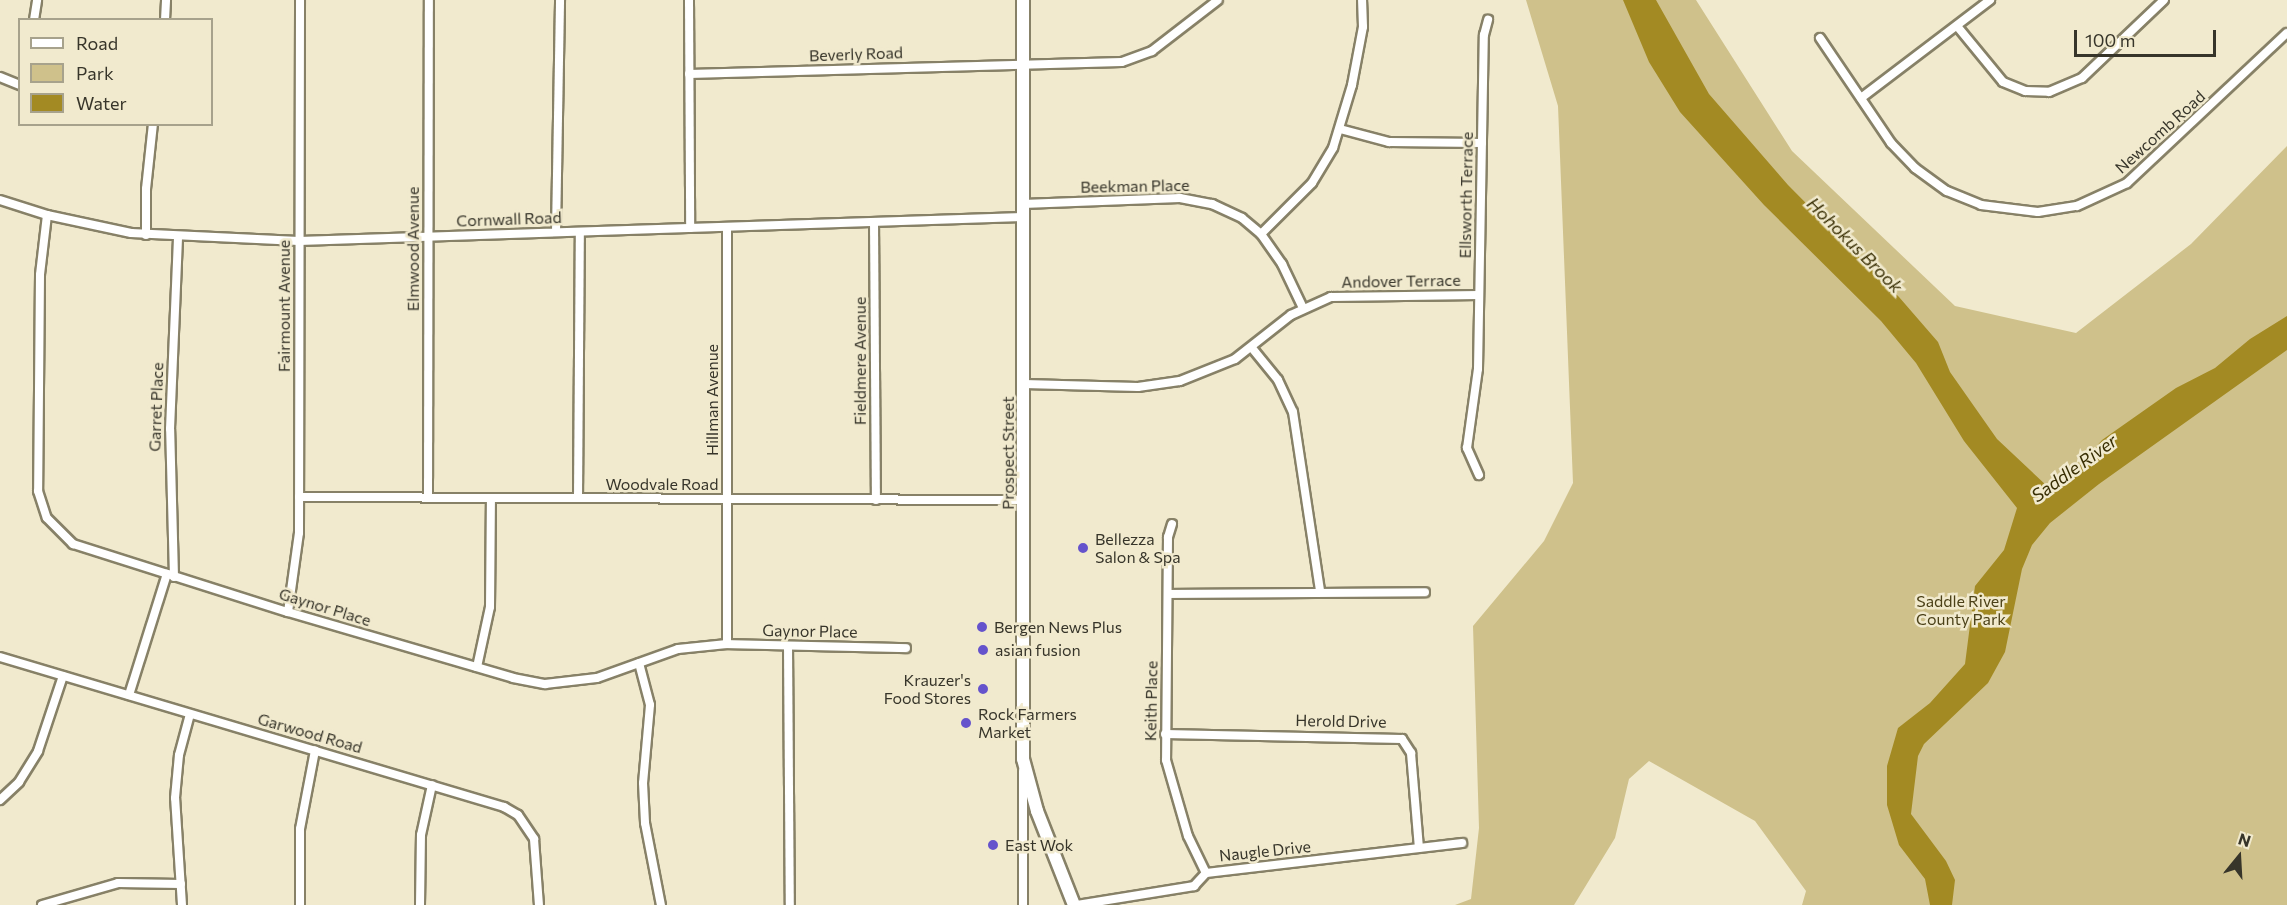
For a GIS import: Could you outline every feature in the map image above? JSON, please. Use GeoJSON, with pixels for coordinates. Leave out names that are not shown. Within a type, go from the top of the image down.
{"type":"FeatureCollection","features":[{"type":"Feature","properties":{"kind":"main road","name":"Prospect Street"},"geometry":{"type":"LineString","coordinates":[[1023,0],[1023,759]]}},
{"type":"Feature","properties":{"kind":"main road"},"geometry":{"type":"LineString","coordinates":[[1023,759],[1037,811],[1076,905]]}},
{"type":"Feature","properties":{"kind":"street"},"geometry":{"type":"LineString","coordinates":[[34,18],[37,0]]}},
{"type":"Feature","properties":{"kind":"street"},"geometry":{"type":"LineString","coordinates":[[165,18],[166,0]]}},
{"type":"Feature","properties":{"kind":"street","name":"Fairmount Avenue"},"geometry":{"type":"LineString","coordinates":[[288,612],[297,560],[299,497],[300,0]]}},
{"type":"Feature","properties":{"kind":"street","name":"Elmwood Avenue"},"geometry":{"type":"LineString","coordinates":[[428,498],[429,0]]}},
{"type":"Feature","properties":{"kind":"street"},"geometry":{"type":"LineString","coordinates":[[556,232],[560,0]]}},
{"type":"Feature","properties":{"kind":"street"},"geometry":{"type":"LineString","coordinates":[[689,0],[690,228]]}},
{"type":"Feature","properties":{"kind":"street"},"geometry":{"type":"LineString","coordinates":[[1261,234],[1311,183],[1340,129],[1362,27],[1362,0]]}},
{"type":"Feature","properties":{"kind":"street"},"geometry":{"type":"LineString","coordinates":[[1861,98],[1990,0]]}},
{"type":"Feature","properties":{"kind":"street"},"geometry":{"type":"LineString","coordinates":[[1957,26],[2003,82],[2025,91],[2049,92],[2082,78],[2164,0]]}},
{"type":"Feature","properties":{"kind":"street","name":"Beverly Road"},"geometry":{"type":"LineString","coordinates":[[690,74],[1106,63],[1138,57],[1152,51],[1214,1]]}},
{"type":"Feature","properties":{"kind":"street","name":"Ellsworth Terrace"},"geometry":{"type":"LineString","coordinates":[[1479,475],[1467,448],[1478,369],[1482,143],[1488,20]]}},
{"type":"Feature","properties":{"kind":"street","name":"Newcomb Road"},"geometry":{"type":"LineString","coordinates":[[1820,38],[1902,155],[1947,191],[1999,209],[2056,210],[2094,200],[2127,183],[2287,33]]}},
{"type":"Feature","properties":{"kind":"street"},"geometry":{"type":"LineString","coordinates":[[0,77],[18,84]]}},
{"type":"Feature","properties":{"kind":"street"},"geometry":{"type":"LineString","coordinates":[[146,235],[146,189],[153,126]]}},
{"type":"Feature","properties":{"kind":"street"},"geometry":{"type":"LineString","coordinates":[[1340,129],[1389,142],[1482,143]]}},
{"type":"Feature","properties":{"kind":"street","name":"Cornwall Road"},"geometry":{"type":"LineString","coordinates":[[0,200],[47,215],[146,235],[299,241],[874,222],[1023,211]]}},
{"type":"Feature","properties":{"kind":"street","name":"Beekman Place"},"geometry":{"type":"LineString","coordinates":[[1023,211],[1196,200],[1229,211],[1261,234],[1282,264],[1303,308]]}},
{"type":"Feature","properties":{"kind":"street","name":"Gaynor Place"},"geometry":{"type":"LineString","coordinates":[[47,215],[40,287],[37,478],[42,505],[55,528],[73,544],[288,612],[525,681],[564,684],[597,678],[678,648],[727,644],[906,648]]}},
{"type":"Feature","properties":{"kind":"street","name":"Fieldmere Avenue"},"geometry":{"type":"LineString","coordinates":[[874,222],[876,500]]}},
{"type":"Feature","properties":{"kind":"street","name":"Hillman Avenue"},"geometry":{"type":"LineString","coordinates":[[727,227],[727,644]]}},
{"type":"Feature","properties":{"kind":"street"},"geometry":{"type":"LineString","coordinates":[[579,498],[580,232]]}},
{"type":"Feature","properties":{"kind":"street","name":"Garret Place"},"geometry":{"type":"LineString","coordinates":[[129,695],[147,636],[170,576],[170,439],[178,238]]}},
{"type":"Feature","properties":{"kind":"street","name":"Andover Terrace"},"geometry":{"type":"LineString","coordinates":[[1024,384],[1159,385],[1216,369],[1252,348],[1303,308],[1346,295],[1479,295]]}},
{"type":"Feature","properties":{"kind":"street"},"geometry":{"type":"LineString","coordinates":[[1252,348],[1278,380],[1293,412],[1320,591]]}},
{"type":"Feature","properties":{"kind":"street","name":"Woodvale Road"},"geometry":{"type":"LineString","coordinates":[[299,497],[1024,500]]}},
{"type":"Feature","properties":{"kind":"street"},"geometry":{"type":"LineString","coordinates":[[477,667],[490,608],[491,498]]}},
{"type":"Feature","properties":{"kind":"street","name":"Keith Place"},"geometry":{"type":"LineString","coordinates":[[1172,524],[1168,537],[1165,734],[1170,780],[1188,836],[1206,873]]}},
{"type":"Feature","properties":{"kind":"street"},"geometry":{"type":"LineString","coordinates":[[1168,594],[1320,591],[1425,592]]}},
{"type":"Feature","properties":{"kind":"street"},"geometry":{"type":"LineString","coordinates":[[788,646],[790,905]]}},
{"type":"Feature","properties":{"kind":"street","name":"Garwood Road"},"geometry":{"type":"LineString","coordinates":[[0,657],[504,807],[528,826],[538,851],[539,905]]}},
{"type":"Feature","properties":{"kind":"street"},"geometry":{"type":"LineString","coordinates":[[639,663],[650,705],[643,783],[645,823],[661,905]]}},
{"type":"Feature","properties":{"kind":"street"},"geometry":{"type":"LineString","coordinates":[[0,800],[19,782],[38,751],[63,676]]}},
{"type":"Feature","properties":{"kind":"street"},"geometry":{"type":"LineString","coordinates":[[182,905],[176,778],[190,714]]}},
{"type":"Feature","properties":{"kind":"street","name":"Herold Drive"},"geometry":{"type":"LineString","coordinates":[[1165,734],[1402,739],[1412,753],[1419,848]]}},
{"type":"Feature","properties":{"kind":"street"},"geometry":{"type":"LineString","coordinates":[[300,905],[300,829],[315,750]]}},
{"type":"Feature","properties":{"kind":"street","name":"Prospect Street"},"geometry":{"type":"LineString","coordinates":[[1023,759],[1023,905]]}},
{"type":"Feature","properties":{"kind":"street"},"geometry":{"type":"LineString","coordinates":[[420,905],[421,835],[432,785]]}},
{"type":"Feature","properties":{"kind":"street","name":"Naugle Drive"},"geometry":{"type":"LineString","coordinates":[[1076,905],[1194,886],[1206,873],[1462,843]]}},
{"type":"Feature","properties":{"kind":"street"},"geometry":{"type":"LineString","coordinates":[[42,905],[118,883],[181,884]]}},
{"type":"Feature","properties":{"kind":"green space","name":"Saddle River County Park"},"geometry":{"type":"Polygon","coordinates":[[[1526,0],[1696,0],[1792,151],[1955,306],[2076,333],[2191,244],[2287,146],[2287,905],[1802,905],[1806,891],[1755,821],[1649,761],[1629,779],[1615,838],[1574,905],[1455,905],[1471,899],[1479,828],[1473,626],[1544,541],[1573,483],[1558,106],[1526,0]]]}},
{"type":"Feature","properties":{"kind":"water"},"geometry":{"type":"Polygon","coordinates":[[[1623,0],[1656,0],[1709,94],[1788,185],[1899,297],[1938,342],[1950,372],[1997,439],[2047,486],[2076,470],[2102,440],[2176,388],[2215,368],[2250,339],[2287,316],[2287,350],[2099,484],[2050,523],[2032,545],[2022,569],[2005,652],[1988,683],[1924,744],[1918,756],[1911,814],[1946,861],[1955,880],[1952,905],[1930,905],[1925,879],[1899,845],[1887,805],[1887,766],[1898,728],[1930,703],[1965,664],[1975,586],[2004,550],[2017,508],[1964,441],[1916,363],[1881,321],[1764,205],[1680,112],[1649,62],[1623,0]]]}},
{"type":"Feature","properties":{"kind":"place","name":"Bellezza Salon & Spa"},"geometry":{"type":"Point","coordinates":[1083,548]}},
{"type":"Feature","properties":{"kind":"place","name":"Bergen News Plus"},"geometry":{"type":"Point","coordinates":[982,627]}},
{"type":"Feature","properties":{"kind":"place","name":"asian fusion"},"geometry":{"type":"Point","coordinates":[983,650]}},
{"type":"Feature","properties":{"kind":"place","name":"Krauzer's Food Stores"},"geometry":{"type":"Point","coordinates":[983,689]}},
{"type":"Feature","properties":{"kind":"place","name":"Rock Farmers Market"},"geometry":{"type":"Point","coordinates":[966,723]}},
{"type":"Feature","properties":{"kind":"place","name":"East Wok"},"geometry":{"type":"Point","coordinates":[993,845]}},
{"type":"Feature","properties":{"kind":"water label","name":"Hohokus Brook"},"geometry":{"type":"Point","coordinates":[1855,245]}},
{"type":"Feature","properties":{"kind":"water label","name":"Saddle River"},"geometry":{"type":"Point","coordinates":[2074,468]}}]}
